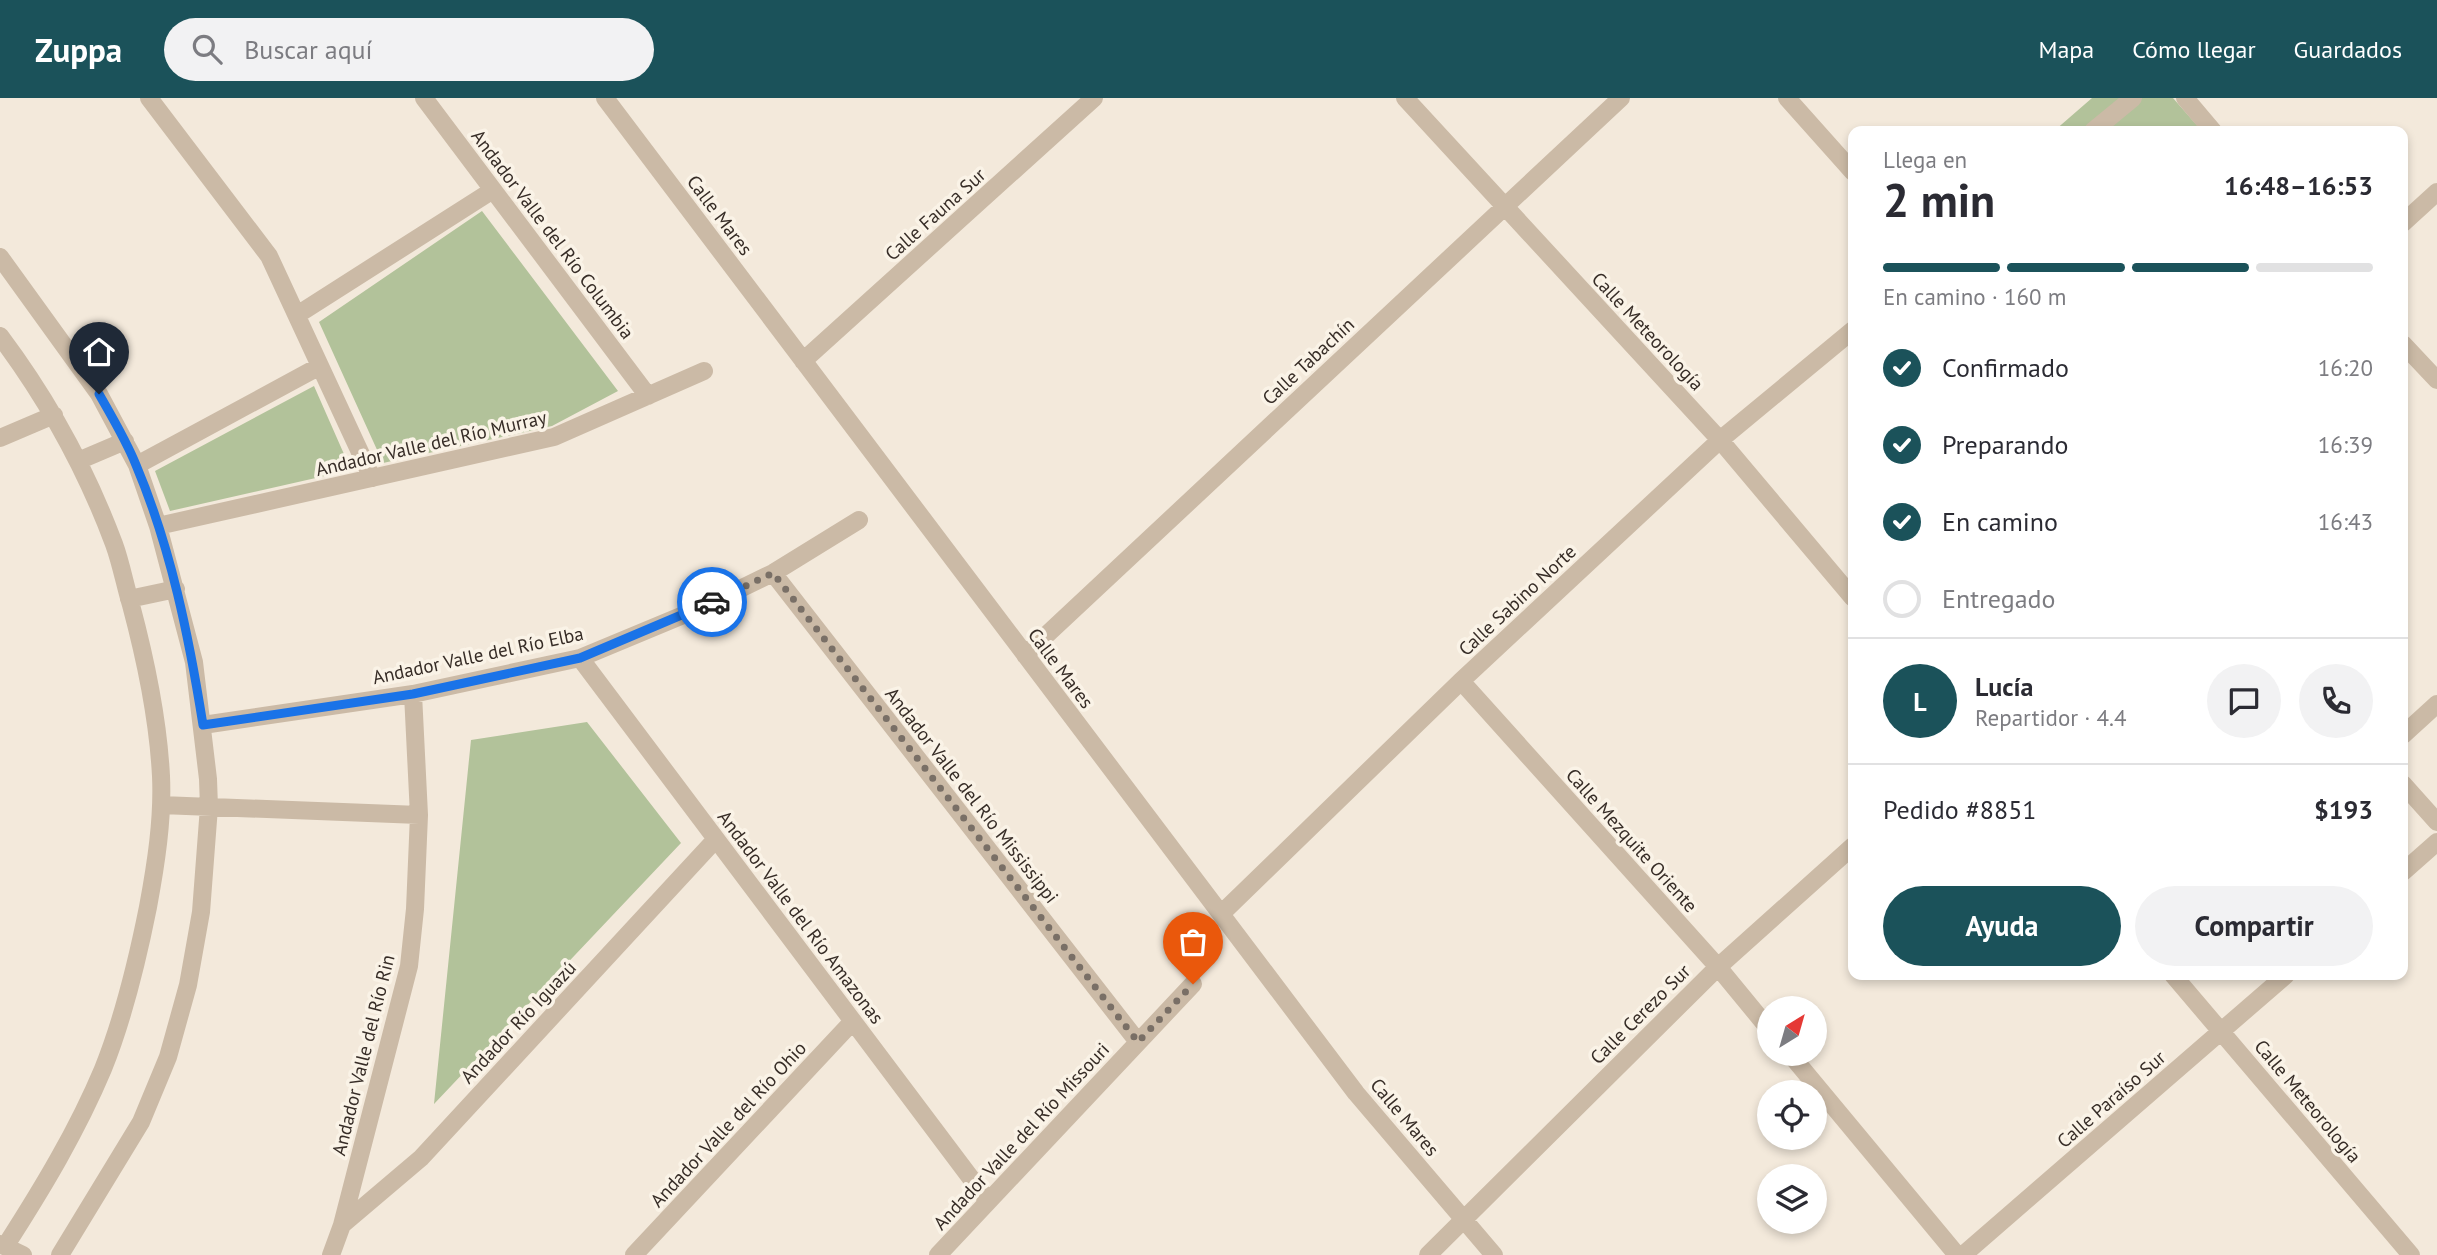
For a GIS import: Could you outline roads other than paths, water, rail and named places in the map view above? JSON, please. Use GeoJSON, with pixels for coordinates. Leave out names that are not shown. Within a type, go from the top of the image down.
{"type":"FeatureCollection","features":[{"type":"Feature","properties":{"kind":"street"},"geometry":{"type":"LineString","coordinates":[[149,98],[269,256],[372,478]]}},
{"type":"Feature","properties":{"kind":"street","name":"Andador Valle del Río Columbia"},"geometry":{"type":"LineString","coordinates":[[424,98],[648,396]]}},
{"type":"Feature","properties":{"kind":"street","name":"Calle Mares"},"geometry":{"type":"LineString","coordinates":[[605,98],[1356,1093],[1494,1255]]}},
{"type":"Feature","properties":{"kind":"street","name":"Calle Fauna Sur"},"geometry":{"type":"LineString","coordinates":[[803,361],[1094,98]]}},
{"type":"Feature","properties":{"kind":"street","name":"Calle Meteorología"},"geometry":{"type":"LineString","coordinates":[[1405,98],[1720,440],[1848,592]]}},
{"type":"Feature","properties":{"kind":"street","name":"Calle Tabachín"},"geometry":{"type":"LineString","coordinates":[[1025,655],[1621,98]]}},
{"type":"Feature","properties":{"kind":"street"},"geometry":{"type":"LineString","coordinates":[[1787,98],[1848,166]]}},
{"type":"Feature","properties":{"kind":"street"},"geometry":{"type":"LineString","coordinates":[[2099,126],[2133,98]]}},
{"type":"Feature","properties":{"kind":"street"},"geometry":{"type":"LineString","coordinates":[[2185,98],[2209,126]]}},
{"type":"Feature","properties":{"kind":"street"},"geometry":{"type":"LineString","coordinates":[[297,315],[494,190]]}},
{"type":"Feature","properties":{"kind":"street"},"geometry":{"type":"LineString","coordinates":[[2408,218],[2437,192]]}},
{"type":"Feature","properties":{"kind":"street"},"geometry":{"type":"LineString","coordinates":[[0,257],[99,394],[136,465],[158,526],[194,662],[203,725],[209,807],[201,912],[188,985],[168,1057],[141,1122],[60,1255]]}},
{"type":"Feature","properties":{"kind":"street","name":"Calle Sabino Norte"},"geometry":{"type":"LineString","coordinates":[[1221,914],[1461,681],[1720,440],[1848,334]]}},
{"type":"Feature","properties":{"kind":"street"},"geometry":{"type":"LineString","coordinates":[[0,336],[54,415],[78,461],[115,546],[142,648],[154,707],[161,805],[153,877],[124,1007],[102,1070],[61,1156],[3,1245],[23,1255]]}},
{"type":"Feature","properties":{"kind":"street"},"geometry":{"type":"LineString","coordinates":[[2408,349],[2437,380]]}},
{"type":"Feature","properties":{"kind":"street"},"geometry":{"type":"LineString","coordinates":[[136,465],[320,366]]}},
{"type":"Feature","properties":{"kind":"street","name":"Andador Valle del Río Murray"},"geometry":{"type":"LineString","coordinates":[[158,526],[554,437],[704,371]]}},
{"type":"Feature","properties":{"kind":"street"},"geometry":{"type":"LineString","coordinates":[[0,438],[54,415]]}},
{"type":"Feature","properties":{"kind":"street"},"geometry":{"type":"LineString","coordinates":[[78,461],[125,441]]}},
{"type":"Feature","properties":{"kind":"street","name":"Andador Valle del Río Elba"},"geometry":{"type":"LineString","coordinates":[[203,725],[413,694],[580,658],[705,606],[773,573],[859,520]]}},
{"type":"Feature","properties":{"kind":"street","name":"Andador Valle del Río Mississippi"},"geometry":{"type":"LineString","coordinates":[[773,573],[1138,1042]]}},
{"type":"Feature","properties":{"kind":"street"},"geometry":{"type":"LineString","coordinates":[[129,599],[176,589]]}},
{"type":"Feature","properties":{"kind":"street","name":"Andador Valle del Río Amazonas"},"geometry":{"type":"LineString","coordinates":[[580,658],[988,1201]]}},
{"type":"Feature","properties":{"kind":"street","name":"Calle Mezquite Oriente"},"geometry":{"type":"LineString","coordinates":[[1461,681],[1718,967],[1757,1014]]}},
{"type":"Feature","properties":{"kind":"street","name":"Andador Valle del Río Rin"},"geometry":{"type":"LineString","coordinates":[[331,1255],[342,1225],[409,966],[415,909],[419,815],[413,694]]}},
{"type":"Feature","properties":{"kind":"street"},"geometry":{"type":"LineString","coordinates":[[2408,730],[2437,704]]}},
{"type":"Feature","properties":{"kind":"street"},"geometry":{"type":"LineString","coordinates":[[2408,790],[2437,822]]}},
{"type":"Feature","properties":{"kind":"street"},"geometry":{"type":"LineString","coordinates":[[161,805],[419,815]]}},
{"type":"Feature","properties":{"kind":"street","name":"Andador Río Iguazú"},"geometry":{"type":"LineString","coordinates":[[342,1225],[421,1158],[716,839]]}},
{"type":"Feature","properties":{"kind":"street"},"geometry":{"type":"LineString","coordinates":[[2408,868],[2437,842]]}},
{"type":"Feature","properties":{"kind":"street","name":"Calle Cerezo Sur"},"geometry":{"type":"LineString","coordinates":[[1428,1255],[1718,967],[1848,850]]}},
{"type":"Feature","properties":{"kind":"street","name":"Calle Meteorología"},"geometry":{"type":"LineString","coordinates":[[2177,980],[2411,1255]]}},
{"type":"Feature","properties":{"kind":"street","name":"Calle Paraíso Sur"},"geometry":{"type":"LineString","coordinates":[[1963,1255],[2280,980]]}},
{"type":"Feature","properties":{"kind":"street","name":"Andador Valle del Río Missouri"},"geometry":{"type":"LineString","coordinates":[[938,1255],[1193,984]]}},
{"type":"Feature","properties":{"kind":"street","name":"Andador Valle del Río Ohio"},"geometry":{"type":"LineString","coordinates":[[634,1255],[853,1021]]}},
{"type":"Feature","properties":{"kind":"street"},"geometry":{"type":"LineString","coordinates":[[1800,1066],[1957,1255]]}}]}
